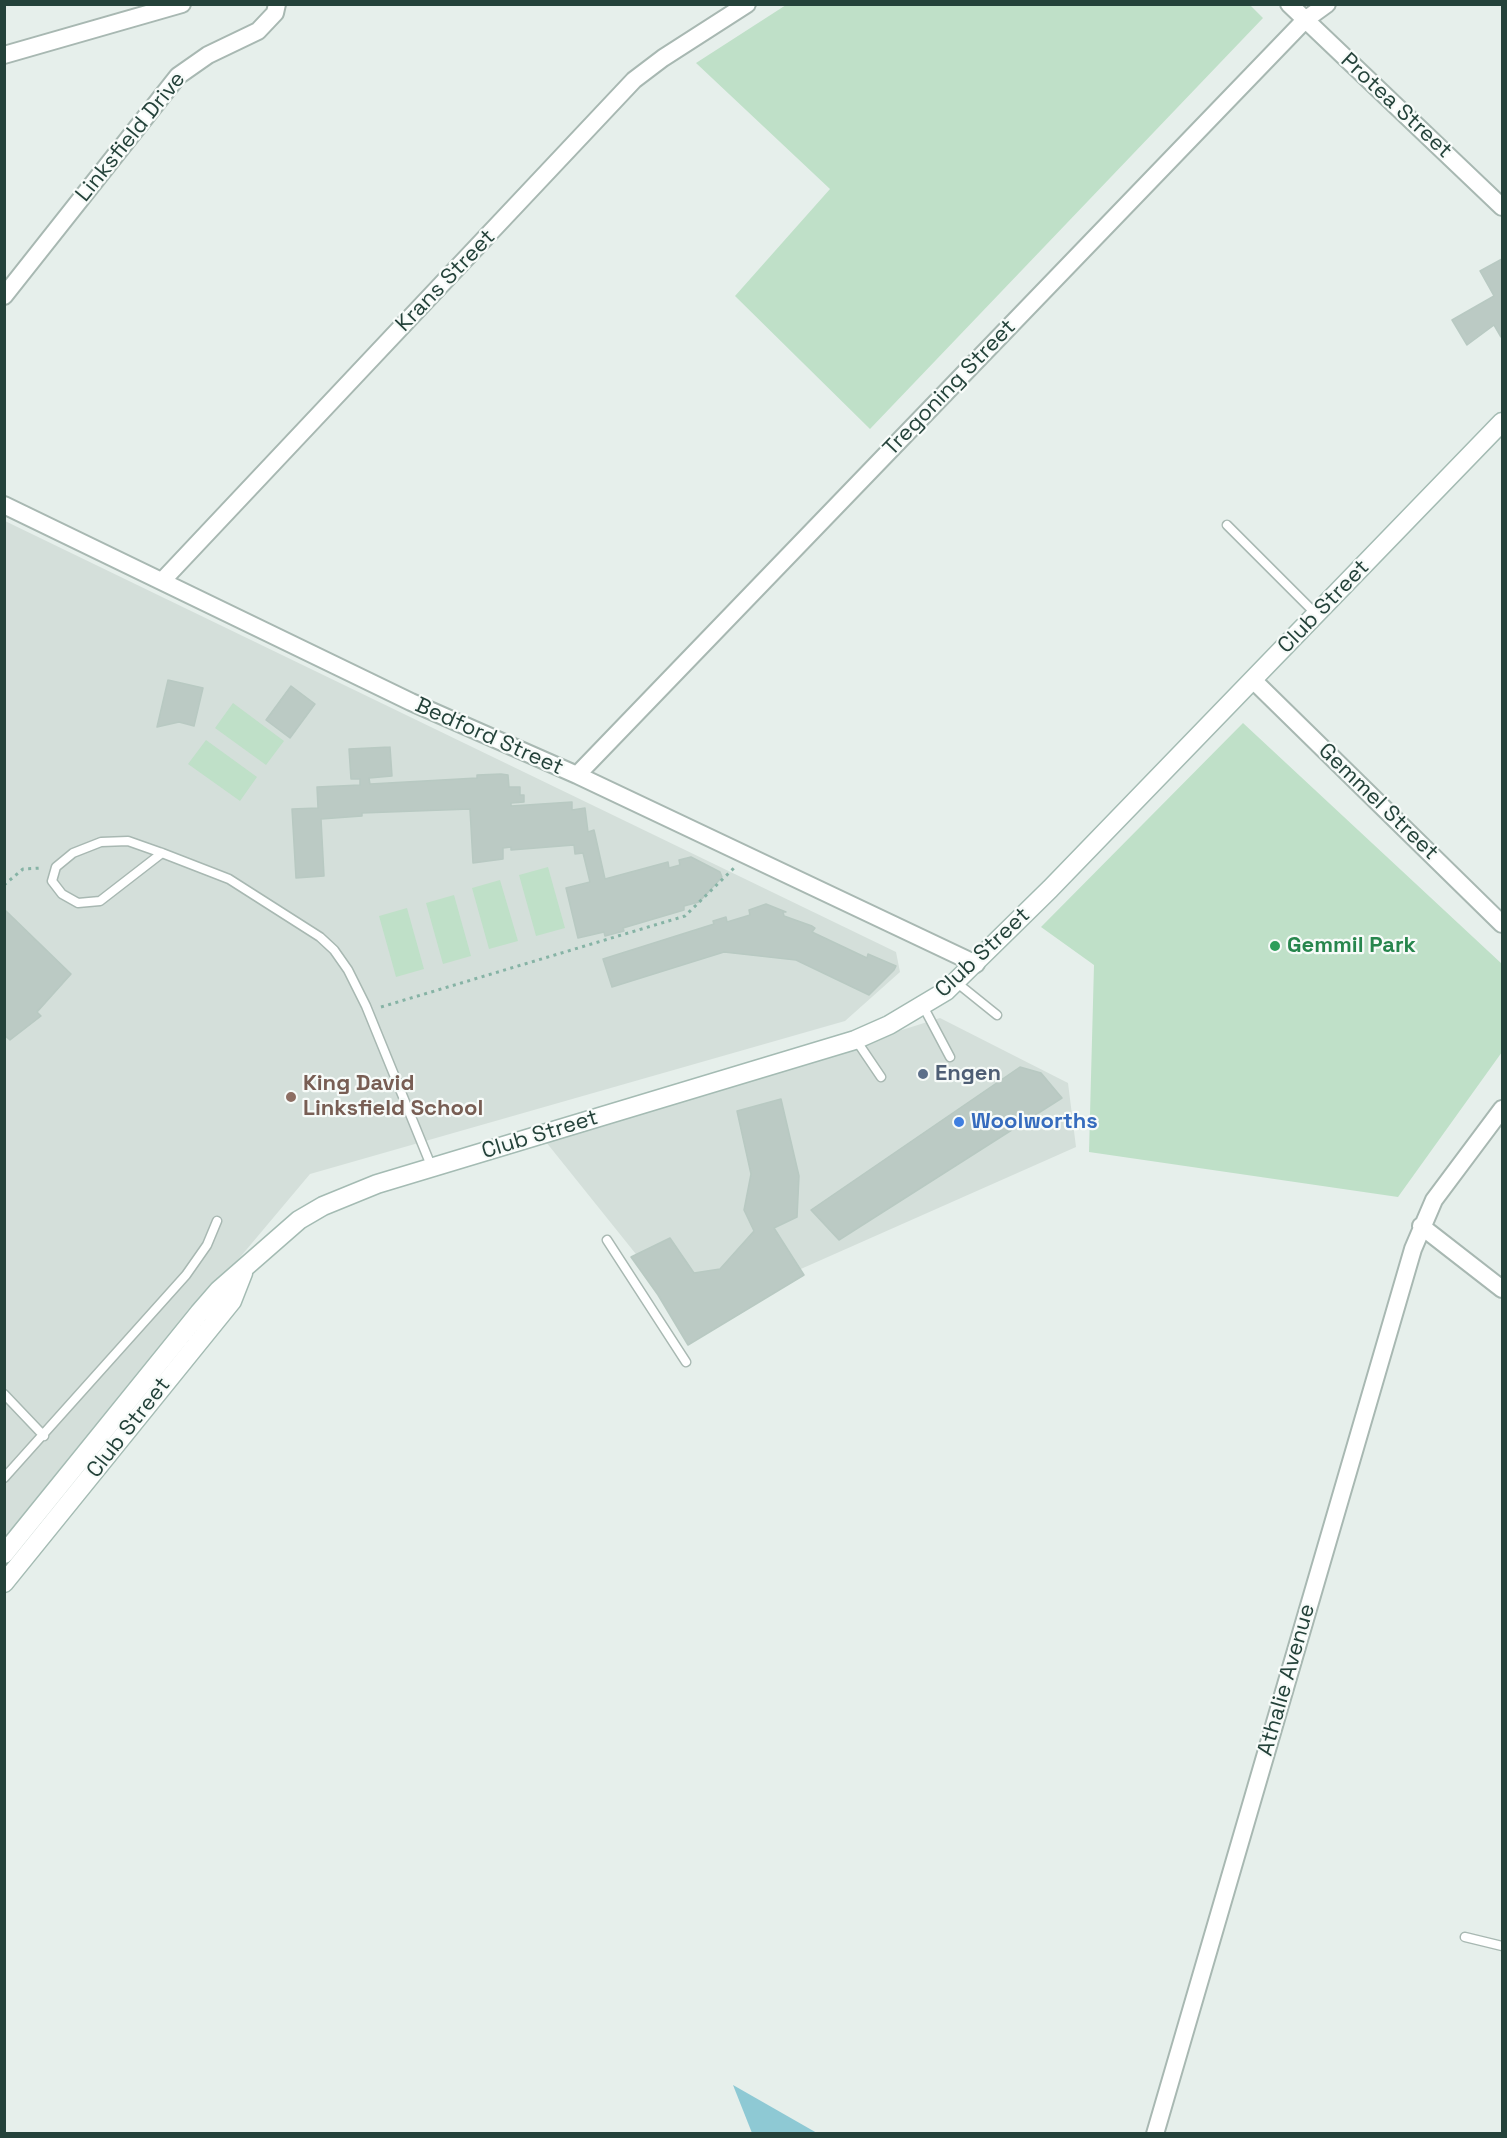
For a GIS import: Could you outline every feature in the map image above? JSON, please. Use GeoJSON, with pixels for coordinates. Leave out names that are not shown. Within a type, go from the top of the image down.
{"type":"FeatureCollection","features":[{"type":"Feature","properties":{"kind":"main road","name":"Club Street"},"geometry":{"type":"LineString","coordinates":[[4,1554],[219,1290],[300,1220],[323,1206],[377,1184],[534,1135],[855,1040],[923,1006],[956,982],[1503,422]]}},
{"type":"Feature","properties":{"kind":"main road","name":"Club Street"},"geometry":{"type":"LineString","coordinates":[[4,1583],[231,1301],[245,1268]]}},
{"type":"Feature","properties":{"kind":"street"},"geometry":{"type":"LineString","coordinates":[[4,55],[182,4]]}},
{"type":"Feature","properties":{"kind":"street","name":"Linksfield Drive"},"geometry":{"type":"LineString","coordinates":[[4,296],[178,76],[208,55],[258,31],[269,22],[275,13],[277,4]]}},
{"type":"Feature","properties":{"kind":"street","name":"Krans Street"},"geometry":{"type":"LineString","coordinates":[[163,580],[634,80],[663,57],[747,4]]}},
{"type":"Feature","properties":{"kind":"street","name":"Protea Street"},"geometry":{"type":"LineString","coordinates":[[1289,4],[1503,207]]}},
{"type":"Feature","properties":{"kind":"street","name":"Tregoning Street"},"geometry":{"type":"LineString","coordinates":[[577,776],[1305,20],[1327,4]]}},
{"type":"Feature","properties":{"kind":"street","name":"Bedford Street"},"geometry":{"type":"LineString","coordinates":[[8,511],[163,580],[411,702],[577,776],[976,964]]}},
{"type":"Feature","properties":{"kind":"street","name":"Gemmel Street"},"geometry":{"type":"LineString","coordinates":[[1253,680],[1503,924]]}},
{"type":"Feature","properties":{"kind":"street","name":"Athalie Avenue"},"geometry":{"type":"LineString","coordinates":[[1155,2133],[1421,1226],[1434,1200],[1503,1109]]}},
{"type":"Feature","properties":{"kind":"street"},"geometry":{"type":"LineString","coordinates":[[1421,1226],[1503,1289]]}},
{"type":"Feature","properties":{"kind":"lane"},"geometry":{"type":"LineString","coordinates":[[1227,525],[1317,614]]}},
{"type":"Feature","properties":{"kind":"lane"},"geometry":{"type":"LineString","coordinates":[[162,853],[100,900],[78,903],[62,894],[52,881],[56,867],[73,853],[101,842],[128,841],[162,853],[228,879],[320,937],[334,950],[348,970],[368,1011],[432,1168]]}},
{"type":"Feature","properties":{"kind":"lane"},"geometry":{"type":"LineString","coordinates":[[956,982],[997,1015]]}},
{"type":"Feature","properties":{"kind":"lane"},"geometry":{"type":"LineString","coordinates":[[923,1006],[950,1057]]}},
{"type":"Feature","properties":{"kind":"lane"},"geometry":{"type":"LineString","coordinates":[[855,1040],[881,1077]]}},
{"type":"Feature","properties":{"kind":"lane"},"geometry":{"type":"LineString","coordinates":[[4,1478],[193,1267],[207,1245],[217,1221]]}},
{"type":"Feature","properties":{"kind":"lane"},"geometry":{"type":"LineString","coordinates":[[607,1240],[686,1362]]}},
{"type":"Feature","properties":{"kind":"lane"},"geometry":{"type":"LineString","coordinates":[[4,1394],[44,1436]]}},
{"type":"Feature","properties":{"kind":"lane"},"geometry":{"type":"LineString","coordinates":[[1465,1937],[1503,1946]]}},
{"type":"Feature","properties":{"kind":"path"},"geometry":{"type":"LineString","coordinates":[[368,1011],[494,971],[685,916],[747,857]]}},
{"type":"Feature","properties":{"kind":"path"},"geometry":{"type":"LineString","coordinates":[[4,885],[23,869],[56,867]]}},
{"type":"Feature","properties":{"kind":"shaded area","name":"King David Linksfield School"},"geometry":{"type":"Polygon","coordinates":[[[5,521],[896,952],[900,972],[845,1021],[310,1174],[5,1537],[5,521]]]}},
{"type":"Feature","properties":{"kind":"shaded area"},"geometry":{"type":"Polygon","coordinates":[[[940,1018],[1068,1083],[1076,1147],[688,1319],[546,1142],[940,1018]]]}},
{"type":"Feature","properties":{"kind":"green space"},"geometry":{"type":"Polygon","coordinates":[[[786,5],[1250,5],[1263,18],[870,429],[735,296],[830,189],[696,63],[786,5]]]}},
{"type":"Feature","properties":{"kind":"green space"},"geometry":{"type":"Polygon","coordinates":[[[233,703],[284,741],[266,765],[215,728],[233,703]]]}},
{"type":"Feature","properties":{"kind":"green space","name":"Gemmil Park"},"geometry":{"type":"Polygon","coordinates":[[[1243,723],[1502,964],[1502,1052],[1398,1197],[1089,1152],[1094,965],[1041,927],[1243,723]]]}},
{"type":"Feature","properties":{"kind":"green space"},"geometry":{"type":"Polygon","coordinates":[[[206,740],[257,777],[240,801],[188,764],[206,740]]]}},
{"type":"Feature","properties":{"kind":"green space"},"geometry":{"type":"Polygon","coordinates":[[[548,867],[565,928],[536,936],[519,875],[548,867]]]}},
{"type":"Feature","properties":{"kind":"green space"},"geometry":{"type":"Polygon","coordinates":[[[500,880],[518,941],[489,949],[472,888],[500,880]]]}},
{"type":"Feature","properties":{"kind":"green space"},"geometry":{"type":"Polygon","coordinates":[[[454,895],[471,956],[443,964],[426,903],[454,895]]]}},
{"type":"Feature","properties":{"kind":"green space"},"geometry":{"type":"Polygon","coordinates":[[[407,908],[424,969],[396,977],[379,916],[407,908]]]}},
{"type":"Feature","properties":{"kind":"water"},"geometry":{"type":"Polygon","coordinates":[[[733,2085],[817,2133],[752,2133],[733,2085]]]}},
{"type":"Feature","properties":{"kind":"building"},"geometry":{"type":"Polygon","coordinates":[[[1502,259],[1502,336],[1494,325],[1467,345],[1452,320],[1494,296],[1480,271],[1502,259]]]}},
{"type":"Feature","properties":{"kind":"building"},"geometry":{"type":"Polygon","coordinates":[[[168,680],[203,688],[194,726],[179,722],[157,727],[168,680]]]}},
{"type":"Feature","properties":{"kind":"building"},"geometry":{"type":"Polygon","coordinates":[[[291,686],[315,704],[290,738],[266,720],[291,686]]]}},
{"type":"Feature","properties":{"kind":"building"},"geometry":{"type":"Polygon","coordinates":[[[390,747],[392,776],[369,778],[370,784],[477,778],[477,775],[501,774],[508,775],[509,787],[520,787],[520,795],[524,795],[524,802],[511,803],[511,806],[572,802],[572,810],[585,808],[588,832],[594,830],[605,879],[668,862],[669,868],[680,865],[679,860],[691,857],[720,872],[722,877],[699,902],[684,906],[684,910],[623,928],[624,931],[605,936],[604,932],[578,938],[566,888],[590,882],[583,853],[575,854],[574,845],[511,850],[511,847],[503,848],[503,859],[473,863],[470,809],[362,813],[362,816],[321,819],[324,876],[296,878],[292,809],[318,808],[317,787],[360,785],[360,779],[351,779],[349,749],[390,747]]]}},
{"type":"Feature","properties":{"kind":"building"},"geometry":{"type":"Polygon","coordinates":[[[766,904],[786,912],[783,912],[784,916],[812,926],[815,928],[812,932],[867,958],[868,954],[896,966],[869,995],[796,960],[724,952],[612,987],[603,959],[714,924],[713,921],[726,917],[727,922],[750,915],[749,910],[766,904]]]}},
{"type":"Feature","properties":{"kind":"building"},"geometry":{"type":"Polygon","coordinates":[[[5,910],[71,974],[37,1012],[41,1016],[10,1040],[4,1035],[5,910]]]}},
{"type":"Feature","properties":{"kind":"building"},"geometry":{"type":"Polygon","coordinates":[[[1020,1067],[1041,1073],[1062,1098],[839,1240],[811,1210],[1020,1067]]]}},
{"type":"Feature","properties":{"kind":"building"},"geometry":{"type":"Polygon","coordinates":[[[781,1099],[799,1176],[797,1217],[774,1228],[804,1275],[688,1345],[658,1295],[631,1257],[670,1238],[694,1273],[720,1269],[754,1231],[744,1210],[751,1174],[737,1111],[781,1099]]]}},
{"type":"Feature","properties":{"kind":"place","name":"Gemmil Park"},"geometry":{"type":"Point","coordinates":[1275,946]}},
{"type":"Feature","properties":{"kind":"place","name":"Engen"},"geometry":{"type":"Point","coordinates":[923,1074]}},
{"type":"Feature","properties":{"kind":"place","name":"King David Linksfield School"},"geometry":{"type":"Point","coordinates":[291,1097]}},
{"type":"Feature","properties":{"kind":"place","name":"Woolworths"},"geometry":{"type":"Point","coordinates":[959,1122]}}]}
